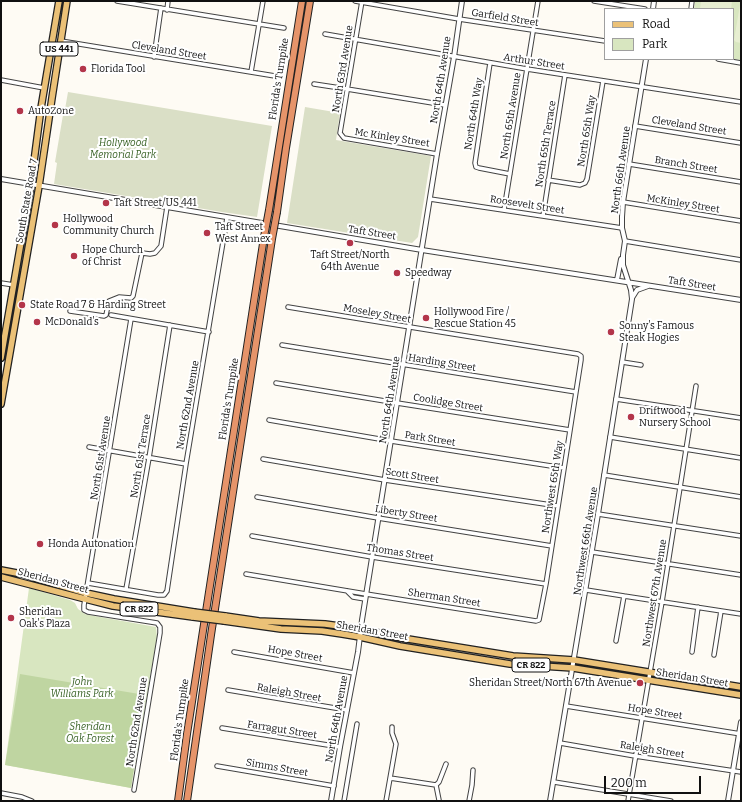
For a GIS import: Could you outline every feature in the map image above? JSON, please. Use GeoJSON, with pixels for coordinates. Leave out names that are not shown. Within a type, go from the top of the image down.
{"type":"FeatureCollection","features":[{"type":"Feature","properties":{"kind":"highway","name":"Florida's Turnpike"},"geometry":{"type":"LineString","coordinates":[[178,801],[187,734],[264,237],[302,1]]}},
{"type":"Feature","properties":{"kind":"highway","name":"Florida's Turnpike"},"geometry":{"type":"LineString","coordinates":[[187,801],[272,239],[310,1]]}},
{"type":"Feature","properties":{"kind":"main road","name":"South State Road 7"},"geometry":{"type":"LineString","coordinates":[[1,358],[31,184],[44,88],[59,1]]}},
{"type":"Feature","properties":{"kind":"main road","name":"South State Road 7"},"geometry":{"type":"LineString","coordinates":[[1,404],[39,186],[67,1]]}},
{"type":"Feature","properties":{"kind":"main road"},"geometry":{"type":"LineString","coordinates":[[54,31],[57,38],[61,41]]}},
{"type":"Feature","properties":{"kind":"main road"},"geometry":{"type":"LineString","coordinates":[[44,88],[49,91],[52,98]]}},
{"type":"Feature","properties":{"kind":"main road"},"geometry":{"type":"LineString","coordinates":[[17,268],[19,273],[23,276]]}},
{"type":"Feature","properties":{"kind":"main road"},"geometry":{"type":"LineString","coordinates":[[14,285],[20,294]]}},
{"type":"Feature","properties":{"kind":"main road"},"geometry":{"type":"LineString","coordinates":[[3,349],[4,355],[8,359]]}},
{"type":"Feature","properties":{"kind":"main road"},"geometry":{"type":"LineString","coordinates":[[1,377],[4,385]]}},
{"type":"Feature","properties":{"kind":"main road","name":"Sheridan Street"},"geometry":{"type":"LineString","coordinates":[[1,570],[22,574],[86,593],[114,599],[274,628],[360,637],[400,646],[510,664],[573,668],[741,695]]}},
{"type":"Feature","properties":{"kind":"main road","name":"Sheridan Street"},"geometry":{"type":"LineString","coordinates":[[1,577],[85,600],[113,606],[193,614]]}},
{"type":"Feature","properties":{"kind":"main road","name":"Sheridan Street"},"geometry":{"type":"LineString","coordinates":[[225,619],[325,624],[513,656],[574,660],[741,687]]}},
{"type":"Feature","properties":{"kind":"street"},"geometry":{"type":"LineString","coordinates":[[117,1],[284,28]]}},
{"type":"Feature","properties":{"kind":"street"},"geometry":{"type":"LineString","coordinates":[[168,1],[168,10]]}},
{"type":"Feature","properties":{"kind":"street"},"geometry":{"type":"LineString","coordinates":[[251,72],[262,1]]}},
{"type":"Feature","properties":{"kind":"street","name":"Garfield Street"},"geometry":{"type":"LineString","coordinates":[[355,1],[459,19],[604,41]]}},
{"type":"Feature","properties":{"kind":"street","name":"North 64th Avenue"},"geometry":{"type":"LineString","coordinates":[[331,801],[360,637],[462,1]]}},
{"type":"Feature","properties":{"kind":"street","name":"North 65th Avenue"},"geometry":{"type":"LineString","coordinates":[[504,210],[538,1]]}},
{"type":"Feature","properties":{"kind":"street"},"geometry":{"type":"LineString","coordinates":[[594,1],[639,8]]}},
{"type":"Feature","properties":{"kind":"street","name":"North 63rd Avenue"},"geometry":{"type":"LineString","coordinates":[[344,138],[340,133],[362,2]]}},
{"type":"Feature","properties":{"kind":"street"},"geometry":{"type":"LineString","coordinates":[[154,57],[161,8]]}},
{"type":"Feature","properties":{"kind":"street","name":"Arthur Street"},"geometry":{"type":"LineString","coordinates":[[325,34],[490,63],[741,102]]}},
{"type":"Feature","properties":{"kind":"street","name":"Cleveland Street"},"geometry":{"type":"LineString","coordinates":[[61,41],[275,76]]}},
{"type":"Feature","properties":{"kind":"street","name":"North 66th Avenue"},"geometry":{"type":"LineString","coordinates":[[629,282],[623,265],[625,241],[622,228],[623,202],[646,60]]}},
{"type":"Feature","properties":{"kind":"street"},"geometry":{"type":"LineString","coordinates":[[724,60],[741,63]]}},
{"type":"Feature","properties":{"kind":"street","name":"North 64th Way"},"geometry":{"type":"LineString","coordinates":[[490,63],[475,163],[476,167],[479,168],[510,174]]}},
{"type":"Feature","properties":{"kind":"street","name":"North 65th Terrace"},"geometry":{"type":"LineString","coordinates":[[543,216],[565,75]]}},
{"type":"Feature","properties":{"kind":"street"},"geometry":{"type":"LineString","coordinates":[[1,80],[44,88]]}},
{"type":"Feature","properties":{"kind":"street","name":"North 65th Way"},"geometry":{"type":"LineString","coordinates":[[548,180],[580,185],[585,183],[588,179],[603,81]]}},
{"type":"Feature","properties":{"kind":"street"},"geometry":{"type":"LineString","coordinates":[[314,84],[445,105]]}},
{"type":"Feature","properties":{"kind":"street","name":"Cleveland Street"},"geometry":{"type":"LineString","coordinates":[[635,126],[741,142]]}},
{"type":"Feature","properties":{"kind":"street","name":"Mc Kinley Street"},"geometry":{"type":"LineString","coordinates":[[344,138],[437,154]]}},
{"type":"Feature","properties":{"kind":"street","name":"Branch Street"},"geometry":{"type":"LineString","coordinates":[[629,164],[741,182]]}},
{"type":"Feature","properties":{"kind":"street","name":"Taft Street"},"geometry":{"type":"LineString","coordinates":[[1,179],[422,250],[741,300]]}},
{"type":"Feature","properties":{"kind":"street","name":"Roosevelt Street"},"geometry":{"type":"LineString","coordinates":[[430,199],[622,228]]}},
{"type":"Feature","properties":{"kind":"street","name":"McKinley Street"},"geometry":{"type":"LineString","coordinates":[[623,202],[741,221]]}},
{"type":"Feature","properties":{"kind":"street"},"geometry":{"type":"LineString","coordinates":[[70,311],[104,316],[106,315],[109,301],[113,298],[131,298],[133,296],[142,253],[155,253],[161,246],[167,207]]}},
{"type":"Feature","properties":{"kind":"street","name":"North 62nd Avenue"},"geometry":{"type":"LineString","coordinates":[[164,595],[166,591],[227,218]]}},
{"type":"Feature","properties":{"kind":"street"},"geometry":{"type":"LineString","coordinates":[[625,241],[741,260]]}},
{"type":"Feature","properties":{"kind":"street"},"geometry":{"type":"LineString","coordinates":[[617,280],[619,266],[623,255]]}},
{"type":"Feature","properties":{"kind":"street","name":"Northwest 66th Avenue"},"geometry":{"type":"LineString","coordinates":[[550,801],[586,590],[632,299],[629,282]]}},
{"type":"Feature","properties":{"kind":"street"},"geometry":{"type":"LineString","coordinates":[[1,283],[14,285]]}},
{"type":"Feature","properties":{"kind":"street"},"geometry":{"type":"LineString","coordinates":[[632,299],[637,290],[648,285]]}},
{"type":"Feature","properties":{"kind":"street","name":"Moseley Street"},"geometry":{"type":"LineString","coordinates":[[288,307],[578,354],[581,356]]}},
{"type":"Feature","properties":{"kind":"street"},"geometry":{"type":"LineString","coordinates":[[111,315],[209,332]]}},
{"type":"Feature","properties":{"kind":"street","name":"North 61st Avenue"},"geometry":{"type":"LineString","coordinates":[[85,600],[131,319]]}},
{"type":"Feature","properties":{"kind":"street","name":"North 61st Terrace"},"geometry":{"type":"LineString","coordinates":[[126,589],[170,325]]}},
{"type":"Feature","properties":{"kind":"street","name":"Harding Street"},"geometry":{"type":"LineString","coordinates":[[282,345],[576,392]]}},
{"type":"Feature","properties":{"kind":"street","name":"Northwest 65th Way"},"geometry":{"type":"LineString","coordinates":[[539,620],[582,360],[581,356]]}},
{"type":"Feature","properties":{"kind":"street"},"geometry":{"type":"LineString","coordinates":[[622,362],[641,365]]}},
{"type":"Feature","properties":{"kind":"street","name":"Coolidge Street"},"geometry":{"type":"LineString","coordinates":[[276,383],[570,430]]}},
{"type":"Feature","properties":{"kind":"street","name":"Northwest 67th Avenue"},"geometry":{"type":"LineString","coordinates":[[628,801],[662,602],[696,386]]}},
{"type":"Feature","properties":{"kind":"street"},"geometry":{"type":"LineString","coordinates":[[616,399],[741,418]]}},
{"type":"Feature","properties":{"kind":"street","name":"Park Street"},"geometry":{"type":"LineString","coordinates":[[269,420],[564,468]]}},
{"type":"Feature","properties":{"kind":"street"},"geometry":{"type":"LineString","coordinates":[[610,437],[741,458]]}},
{"type":"Feature","properties":{"kind":"street"},"geometry":{"type":"LineString","coordinates":[[89,447],[186,464]]}},
{"type":"Feature","properties":{"kind":"street","name":"Scott Street"},"geometry":{"type":"LineString","coordinates":[[263,459],[385,480],[558,506]]}},
{"type":"Feature","properties":{"kind":"street"},"geometry":{"type":"LineString","coordinates":[[604,475],[741,497]]}},
{"type":"Feature","properties":{"kind":"street","name":"Liberty Street"},"geometry":{"type":"LineString","coordinates":[[258,497],[552,546]]}},
{"type":"Feature","properties":{"kind":"street"},"geometry":{"type":"LineString","coordinates":[[598,514],[741,536]]}},
{"type":"Feature","properties":{"kind":"street","name":"Thomas Street"},"geometry":{"type":"LineString","coordinates":[[252,536],[546,584]]}},
{"type":"Feature","properties":{"kind":"street"},"geometry":{"type":"LineString","coordinates":[[592,552],[741,575]]}},
{"type":"Feature","properties":{"kind":"street","name":"Sherman Street"},"geometry":{"type":"LineString","coordinates":[[246,574],[347,591],[366,596],[536,621],[539,620]]}},
{"type":"Feature","properties":{"kind":"street","name":"Sheridan Street"},"geometry":{"type":"LineString","coordinates":[[88,583],[164,595]]}},
{"type":"Feature","properties":{"kind":"street"},"geometry":{"type":"LineString","coordinates":[[586,590],[741,614]]}},
{"type":"Feature","properties":{"kind":"street"},"geometry":{"type":"LineString","coordinates":[[616,641],[624,596]]}},
{"type":"Feature","properties":{"kind":"street","name":"North 62nd Avenue"},"geometry":{"type":"LineString","coordinates":[[85,600],[84,610],[88,612],[157,624],[160,627],[134,790]]}},
{"type":"Feature","properties":{"kind":"street"},"geometry":{"type":"LineString","coordinates":[[692,652],[698,607]]}},
{"type":"Feature","properties":{"kind":"street"},"geometry":{"type":"LineString","coordinates":[[714,655],[721,611]]}},
{"type":"Feature","properties":{"kind":"street","name":"Hope Street"},"geometry":{"type":"LineString","coordinates":[[234,652],[354,672]]}},
{"type":"Feature","properties":{"kind":"street","name":"Raleigh Street"},"geometry":{"type":"LineString","coordinates":[[228,690],[347,710]]}},
{"type":"Feature","properties":{"kind":"street","name":"Hope Street"},"geometry":{"type":"LineString","coordinates":[[566,706],[740,734]]}},
{"type":"Feature","properties":{"kind":"street"},"geometry":{"type":"LineString","coordinates":[[728,801],[741,722]]}},
{"type":"Feature","properties":{"kind":"street"},"geometry":{"type":"LineString","coordinates":[[344,801],[357,724]]}},
{"type":"Feature","properties":{"kind":"street"},"geometry":{"type":"LineString","coordinates":[[386,801],[396,744],[392,733],[392,727]]}},
{"type":"Feature","properties":{"kind":"street","name":"Farragut Street"},"geometry":{"type":"LineString","coordinates":[[222,728],[340,747]]}},
{"type":"Feature","properties":{"kind":"street","name":"Raleigh Street"},"geometry":{"type":"LineString","coordinates":[[560,743],[741,772]]}},
{"type":"Feature","properties":{"kind":"street"},"geometry":{"type":"LineString","coordinates":[[439,800],[436,785],[439,782],[446,764]]}},
{"type":"Feature","properties":{"kind":"street","name":"Simms Street"},"geometry":{"type":"LineString","coordinates":[[217,766],[334,786]]}},
{"type":"Feature","properties":{"kind":"street"},"geometry":{"type":"LineString","coordinates":[[469,801],[473,770]]}},
{"type":"Feature","properties":{"kind":"street"},"geometry":{"type":"LineString","coordinates":[[390,778],[436,785]]}},
{"type":"Feature","properties":{"kind":"street"},"geometry":{"type":"LineString","coordinates":[[554,782],[671,801]]}},
{"type":"Feature","properties":{"kind":"street"},"geometry":{"type":"LineString","coordinates":[[1,793],[22,797],[32,801]]}},
{"type":"Feature","properties":{"kind":"green space"},"geometry":{"type":"Polygon","coordinates":[[[695,1],[741,1],[741,60],[734,59],[734,8],[694,8],[695,1]]]}},
{"type":"Feature","properties":{"kind":"green space"},"geometry":{"type":"Polygon","coordinates":[[[701,1],[732,1],[731,8],[700,8],[701,1]]]}},
{"type":"Feature","properties":{"kind":"green space"},"geometry":{"type":"Polygon","coordinates":[[[741,5],[741,43],[734,40],[741,5]]]}},
{"type":"Feature","properties":{"kind":"green space","name":"Hollywood Memorial Park"},"geometry":{"type":"Polygon","coordinates":[[[68,92],[272,126],[257,217],[54,184],[57,163],[55,162],[68,92]]]}},
{"type":"Feature","properties":{"kind":"green space"},"geometry":{"type":"Polygon","coordinates":[[[305,107],[340,113],[336,140],[431,156],[418,237],[412,243],[287,223],[305,107]]]}},
{"type":"Feature","properties":{"kind":"green space","name":"John Williams Park"},"geometry":{"type":"Polygon","coordinates":[[[29,588],[70,600],[75,603],[78,609],[85,614],[156,627],[157,637],[131,788],[5,765],[29,588]]]}},
{"type":"Feature","properties":{"kind":"green space","name":"Sheridan Oak Forest"},"geometry":{"type":"Polygon","coordinates":[[[20,674],[145,695],[131,788],[5,765],[20,674]]]}},
{"type":"Feature","properties":{"kind":"place","name":"Florida Tool"},"geometry":{"type":"Point","coordinates":[83,69]}},
{"type":"Feature","properties":{"kind":"place","name":"AutoZone"},"geometry":{"type":"Point","coordinates":[20,111]}},
{"type":"Feature","properties":{"kind":"place","name":"Taft Street/US 441"},"geometry":{"type":"Point","coordinates":[106,203]}},
{"type":"Feature","properties":{"kind":"place","name":"Hollywood Community Church"},"geometry":{"type":"Point","coordinates":[55,225]}},
{"type":"Feature","properties":{"kind":"place","name":"Taft Street West Annex"},"geometry":{"type":"Point","coordinates":[207,233]}},
{"type":"Feature","properties":{"kind":"place","name":"Taft Street/North 64th Avenue"},"geometry":{"type":"Point","coordinates":[350,243]}},
{"type":"Feature","properties":{"kind":"place","name":"Hope Church of Christ"},"geometry":{"type":"Point","coordinates":[74,256]}},
{"type":"Feature","properties":{"kind":"place","name":"Speedway"},"geometry":{"type":"Point","coordinates":[397,273]}},
{"type":"Feature","properties":{"kind":"place","name":"State Road 7 & Harding Street"},"geometry":{"type":"Point","coordinates":[22,305]}},
{"type":"Feature","properties":{"kind":"place","name":"Hollywood Fire / Rescue Station 45"},"geometry":{"type":"Point","coordinates":[426,318]}},
{"type":"Feature","properties":{"kind":"place","name":"McDonald's"},"geometry":{"type":"Point","coordinates":[37,322]}},
{"type":"Feature","properties":{"kind":"place","name":"Sonny's Famous Steak Hogies"},"geometry":{"type":"Point","coordinates":[611,332]}},
{"type":"Feature","properties":{"kind":"place","name":"Driftwood Nursery School"},"geometry":{"type":"Point","coordinates":[631,417]}},
{"type":"Feature","properties":{"kind":"place","name":"Honda Autonation"},"geometry":{"type":"Point","coordinates":[40,544]}},
{"type":"Feature","properties":{"kind":"place","name":"Sheridan Oak's Plaza"},"geometry":{"type":"Point","coordinates":[11,618]}},
{"type":"Feature","properties":{"kind":"place","name":"Sheridan Street/North 67th Avenue"},"geometry":{"type":"Point","coordinates":[640,683]}}]}
